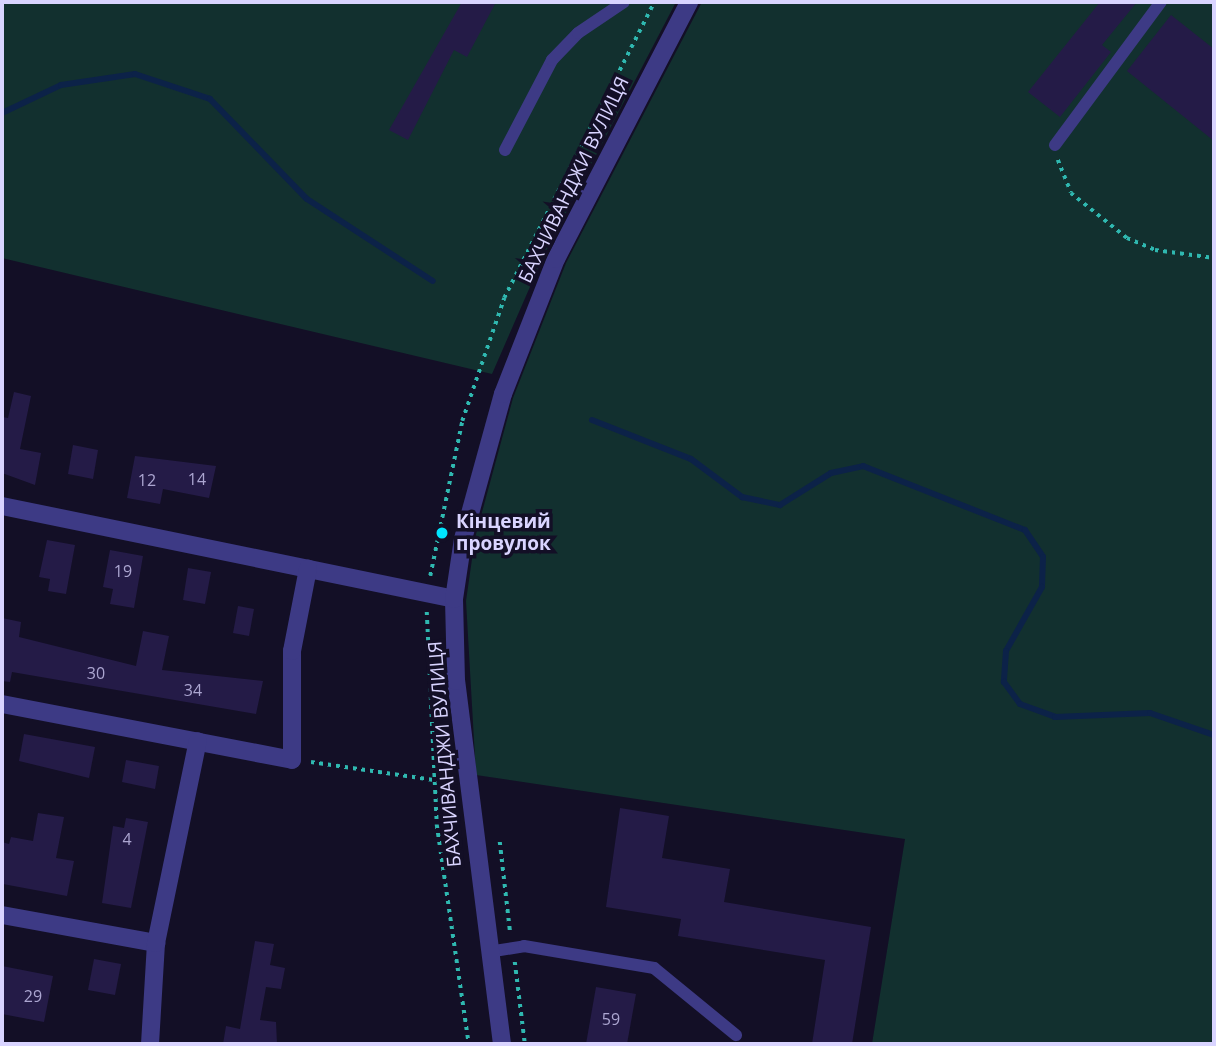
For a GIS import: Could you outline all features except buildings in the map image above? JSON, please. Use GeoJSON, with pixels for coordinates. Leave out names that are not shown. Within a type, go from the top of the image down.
{"type":"FeatureCollection","features":[{"type":"Feature","properties":{"kind":"street","name":"БАХЧИВАНДЖИ ВУЛИЦЯ"},"geometry":{"type":"LineString","coordinates":[[502,1044],[458,706],[454,599],[464,536],[503,394],[546,283],[689,2]]}},
{"type":"Feature","properties":{"kind":"street"},"geometry":{"type":"LineString","coordinates":[[2,506],[454,599]]}},
{"type":"Feature","properties":{"kind":"street"},"geometry":{"type":"LineString","coordinates":[[2,704],[292,760],[292,651],[309,569]]}},
{"type":"Feature","properties":{"kind":"street"},"geometry":{"type":"LineString","coordinates":[[150,1044],[156,943],[198,741]]}},
{"type":"Feature","properties":{"kind":"street"},"geometry":{"type":"LineString","coordinates":[[2,915],[156,943]]}},
{"type":"Feature","properties":{"kind":"lane"},"geometry":{"type":"LineString","coordinates":[[505,150],[552,60],[578,33],[624,2]]}},
{"type":"Feature","properties":{"kind":"lane"},"geometry":{"type":"LineString","coordinates":[[1055,145],[1161,2]]}},
{"type":"Feature","properties":{"kind":"lane"},"geometry":{"type":"LineString","coordinates":[[488,952],[524,946],[654,968],[736,1035]]}},
{"type":"Feature","properties":{"kind":"path"},"geometry":{"type":"LineString","coordinates":[[1055,145],[1071,193],[1127,238],[1156,250],[1214,258]]}},
{"type":"Feature","properties":{"kind":"path"},"geometry":{"type":"LineString","coordinates":[[428,594],[426,689],[434,780],[469,1044]]}},
{"type":"Feature","properties":{"kind":"path"},"geometry":{"type":"LineString","coordinates":[[292,760],[434,780]]}},
{"type":"Feature","properties":{"kind":"path"},"geometry":{"type":"LineString","coordinates":[[500,842],[510,930]]}},
{"type":"Feature","properties":{"kind":"path"},"geometry":{"type":"LineString","coordinates":[[514,960],[525,1044]]}},
{"type":"Feature","properties":{"kind":"green space"},"geometry":{"type":"Polygon","coordinates":[[[2,2],[676,2],[543,257],[492,374],[2,258],[2,2]]]}},
{"type":"Feature","properties":{"kind":"green space"},"geometry":{"type":"Polygon","coordinates":[[[702,2],[1214,2],[1214,1044],[872,1044],[905,839],[476,775],[466,601],[475,538],[513,398],[566,263],[702,2]]]}},
{"type":"Feature","properties":{"kind":"waterway"},"geometry":{"type":"LineString","coordinates":[[2,113],[61,85],[135,74],[210,99],[307,199],[433,281]]}},
{"type":"Feature","properties":{"kind":"waterway"},"geometry":{"type":"LineString","coordinates":[[592,420],[691,459],[742,497],[780,505],[831,473],[863,466],[1025,530],[1043,557],[1042,587],[1006,651],[1004,682],[1020,704],[1055,717],[1150,713],[1214,735]]}},
{"type":"Feature","properties":{"kind":"place","name":"Кінцевий провулок"},"geometry":{"type":"Point","coordinates":[442,533]}}]}
